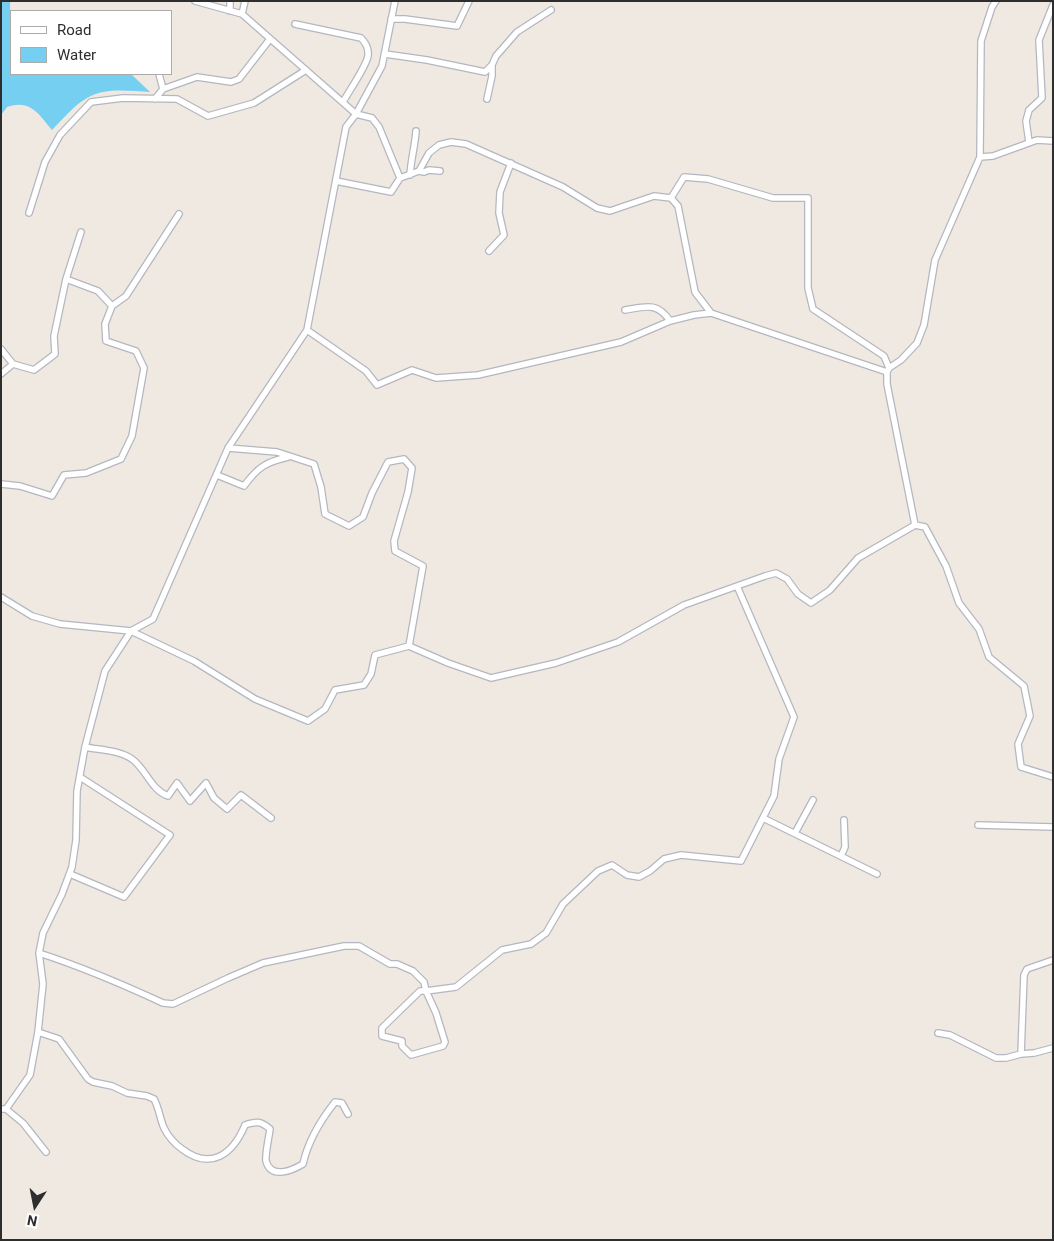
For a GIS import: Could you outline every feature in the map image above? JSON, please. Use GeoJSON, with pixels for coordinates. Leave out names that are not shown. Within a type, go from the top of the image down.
{"type":"FeatureCollection","features":[{"type":"Feature","properties":{"kind":"street"},"geometry":{"type":"LineString","coordinates":[[194,1],[242,14],[356,114],[372,118],[379,127],[400,178]]}},
{"type":"Feature","properties":{"kind":"street"},"geometry":{"type":"LineString","coordinates":[[230,1],[230,11]]}},
{"type":"Feature","properties":{"kind":"street"},"geometry":{"type":"LineString","coordinates":[[242,14],[246,1]]}},
{"type":"Feature","properties":{"kind":"street"},"geometry":{"type":"LineString","coordinates":[[46,1152],[23,1123],[4,1109],[30,1075],[38,1032],[43,984],[39,953],[43,933],[72,867],[76,840],[77,791],[85,747],[105,671],[131,632],[153,619],[228,448],[306,330],[346,127],[356,114],[379,70],[385,54],[395,1]]}},
{"type":"Feature","properties":{"kind":"street"},"geometry":{"type":"LineString","coordinates":[[391,19],[457,26],[469,1]]}},
{"type":"Feature","properties":{"kind":"street"},"geometry":{"type":"LineString","coordinates":[[888,370],[901,360],[917,343],[924,325],[935,260],[980,157],[981,41],[993,3]]}},
{"type":"Feature","properties":{"kind":"street"},"geometry":{"type":"LineString","coordinates":[[1029,142],[1026,121],[1029,110],[1039,103],[1042,98],[1039,40],[1053,5]]}},
{"type":"Feature","properties":{"kind":"street"},"geometry":{"type":"LineString","coordinates":[[385,54],[427,60],[485,72],[517,32],[551,10]]}},
{"type":"Feature","properties":{"kind":"street"},"geometry":{"type":"LineString","coordinates":[[295,24],[361,38],[367,45],[368,56],[365,64],[343,102]]}},
{"type":"Feature","properties":{"kind":"street"},"geometry":{"type":"LineString","coordinates":[[155,99],[163,88],[197,77],[231,82],[239,79],[270,39]]}},
{"type":"Feature","properties":{"kind":"street"},"geometry":{"type":"LineString","coordinates":[[487,99],[492,76],[492,65]]}},
{"type":"Feature","properties":{"kind":"street"},"geometry":{"type":"LineString","coordinates":[[29,213],[45,162],[60,135],[91,102],[123,98],[177,100],[208,116],[254,104],[306,70]]}},
{"type":"Feature","properties":{"kind":"street"},"geometry":{"type":"LineString","coordinates":[[159,75],[163,88]]}},
{"type":"Feature","properties":{"kind":"street"},"geometry":{"type":"LineString","coordinates":[[410,175],[410,159],[415,146],[416,131]]}},
{"type":"Feature","properties":{"kind":"street"},"geometry":{"type":"LineString","coordinates":[[980,157],[993,156],[1037,140],[1053,141]]}},
{"type":"Feature","properties":{"kind":"street"},"geometry":{"type":"LineString","coordinates":[[419,171],[429,153],[439,145],[451,142],[466,144],[511,163],[563,187],[597,208],[610,211],[654,196],[672,198],[678,206],[695,292],[711,313]]}},
{"type":"Feature","properties":{"kind":"street"},"geometry":{"type":"LineString","coordinates":[[489,251],[504,235],[499,213],[500,192],[511,163]]}},
{"type":"Feature","properties":{"kind":"street"},"geometry":{"type":"LineString","coordinates":[[336,181],[391,192],[400,178],[419,171],[440,171]]}},
{"type":"Feature","properties":{"kind":"street"},"geometry":{"type":"LineString","coordinates":[[672,198],[684,177],[708,179],[773,198],[808,198],[808,288],[814,309],[884,356],[888,370],[887,384],[915,525]]}},
{"type":"Feature","properties":{"kind":"street"},"geometry":{"type":"LineString","coordinates":[[1,484],[20,486],[52,496],[64,475],[86,473],[121,459],[132,436],[144,368],[136,352],[106,341],[105,324],[112,306],[126,296],[180,214]]}},
{"type":"Feature","properties":{"kind":"street"},"geometry":{"type":"LineString","coordinates":[[1,349],[14,364],[34,370],[55,354],[54,336],[66,279],[81,232]]}},
{"type":"Feature","properties":{"kind":"street"},"geometry":{"type":"LineString","coordinates":[[66,279],[98,290],[112,306]]}},
{"type":"Feature","properties":{"kind":"street"},"geometry":{"type":"LineString","coordinates":[[625,310],[650,306],[665,313],[670,321]]}},
{"type":"Feature","properties":{"kind":"street"},"geometry":{"type":"LineString","coordinates":[[306,330],[366,371],[377,385],[412,370],[436,378],[478,375],[621,342],[670,321],[711,313],[888,370]]}},
{"type":"Feature","properties":{"kind":"street"},"geometry":{"type":"LineString","coordinates":[[1,374],[14,364]]}},
{"type":"Feature","properties":{"kind":"street"},"geometry":{"type":"LineString","coordinates":[[228,448],[277,452],[314,464],[321,487],[325,514],[349,526],[363,518],[372,493],[388,462],[404,458],[412,468],[408,492],[394,541],[395,551],[422,566],[409,646]]}},
{"type":"Feature","properties":{"kind":"street"},"geometry":{"type":"LineString","coordinates":[[216,475],[244,486],[253,473],[270,461],[290,456]]}},
{"type":"Feature","properties":{"kind":"street"},"geometry":{"type":"LineString","coordinates":[[1,596],[32,616],[60,624],[131,632],[194,662],[255,699],[308,721],[325,709],[335,690],[364,686],[371,674],[375,655],[409,646],[448,663],[491,678],[556,662],[618,642],[684,604],[776,574],[787,579],[798,594],[812,603],[830,590],[858,558],[915,525],[925,527],[946,566],[959,603],[979,629],[989,658],[1024,686],[1030,716],[1018,744],[1021,767],[1053,777]]}},
{"type":"Feature","properties":{"kind":"street"},"geometry":{"type":"LineString","coordinates":[[39,953],[67,962],[85,971],[100,974],[163,1003],[173,1004],[263,964],[344,946],[359,946],[390,964],[397,964],[413,971],[424,982],[426,991],[436,1012],[445,1042],[442,1046],[410,1054],[402,1046],[402,1041],[382,1036],[382,1028],[420,991],[426,991],[456,987],[502,950],[531,944],[546,933],[563,904],[598,871],[612,865],[627,875],[639,877],[650,871],[664,859],[681,855],[742,861],[774,796],[779,759],[794,718],[737,586]]}},
{"type":"Feature","properties":{"kind":"street"},"geometry":{"type":"LineString","coordinates":[[85,747],[123,755],[132,759],[161,793],[168,796],[178,783],[190,801],[206,784],[214,798],[227,808],[241,795],[271,818]]}},
{"type":"Feature","properties":{"kind":"street"},"geometry":{"type":"LineString","coordinates":[[70,874],[124,897],[170,835],[80,777]]}},
{"type":"Feature","properties":{"kind":"street"},"geometry":{"type":"LineString","coordinates":[[795,833],[813,800]]}},
{"type":"Feature","properties":{"kind":"street"},"geometry":{"type":"LineString","coordinates":[[763,818],[877,874]]}},
{"type":"Feature","properties":{"kind":"street"},"geometry":{"type":"LineString","coordinates":[[841,856],[845,847],[844,820]]}},
{"type":"Feature","properties":{"kind":"street"},"geometry":{"type":"LineString","coordinates":[[978,825],[1053,827]]}},
{"type":"Feature","properties":{"kind":"street"},"geometry":{"type":"LineString","coordinates":[[1021,1054],[1024,975],[1027,969],[1053,960]]}},
{"type":"Feature","properties":{"kind":"street"},"geometry":{"type":"LineString","coordinates":[[38,1032],[59,1039],[88,1079],[93,1082],[154,1099],[164,1128],[176,1145],[193,1157],[212,1160],[229,1150],[239,1138],[245,1125],[255,1121],[264,1123],[270,1129],[266,1160],[271,1169],[280,1173],[292,1171],[303,1164],[313,1135],[322,1118],[334,1102],[342,1103],[348,1114]]}},
{"type":"Feature","properties":{"kind":"street"},"geometry":{"type":"LineString","coordinates":[[938,1033],[950,1034],[996,1058],[1034,1054],[1053,1048]]}},
{"type":"Feature","properties":{"kind":"water"},"geometry":{"type":"Polygon","coordinates":[[[1,1],[10,1],[10,75],[132,75],[150,92],[118,90],[94,95],[77,105],[52,130],[38,113],[28,106],[15,105],[7,107],[1,115],[1,1]]]}}]}
